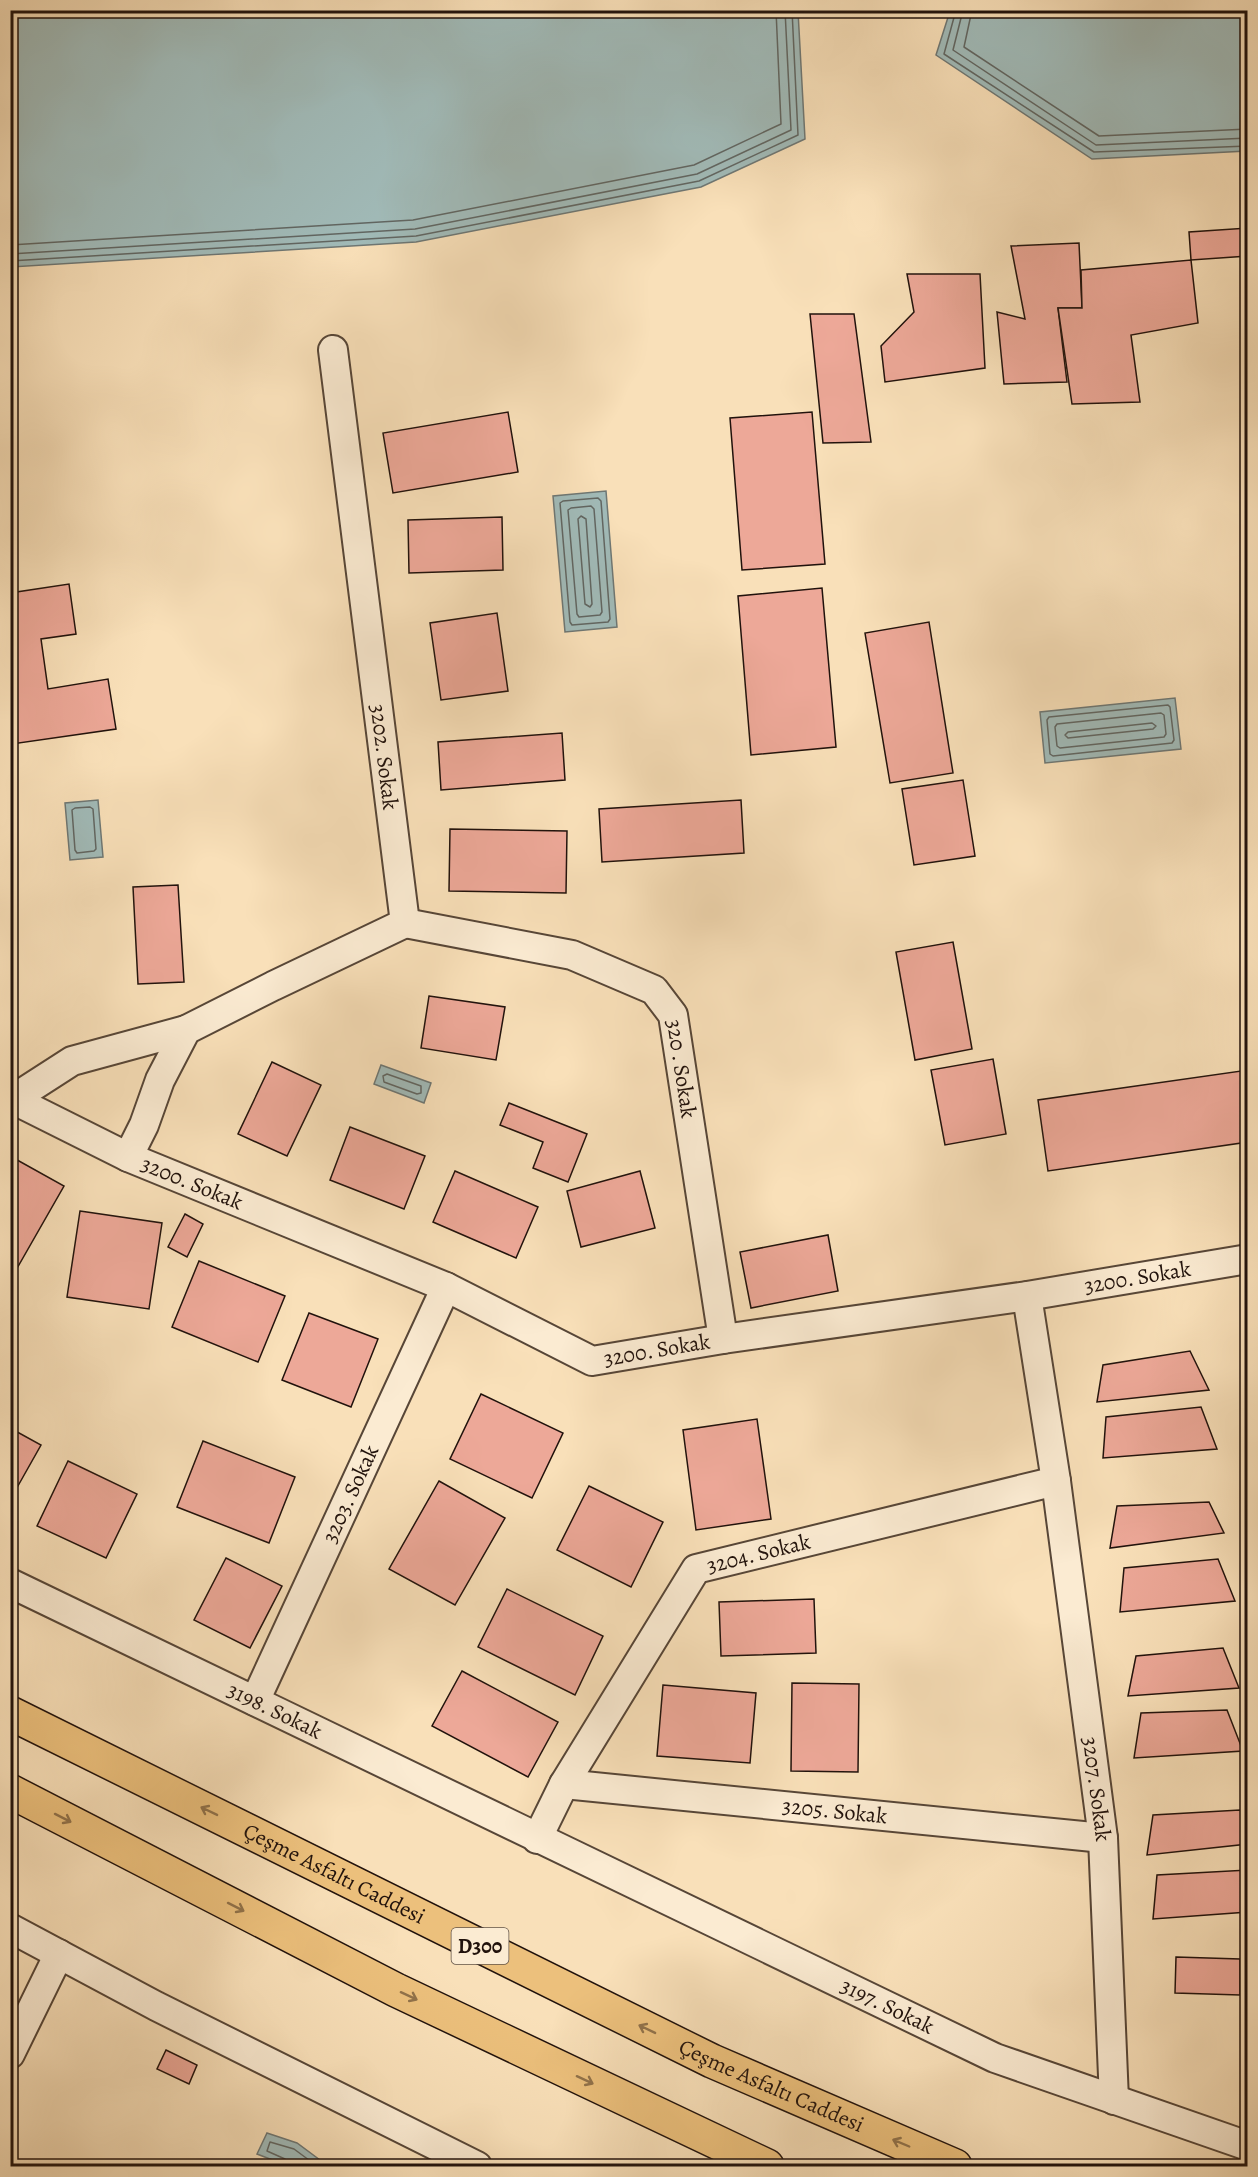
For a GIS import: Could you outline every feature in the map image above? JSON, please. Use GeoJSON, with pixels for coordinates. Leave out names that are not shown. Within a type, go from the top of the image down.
{"type":"FeatureCollection","features":[{"type":"Feature","properties":{"kind":"highway","name":"Çeşme Asfaltı Caddesi"},"geometry":{"type":"LineString","coordinates":[[10,1713],[712,2061],[955,2166]]}},
{"type":"Feature","properties":{"kind":"highway"},"geometry":{"type":"LineString","coordinates":[[10,1791],[396,1990],[766,2166]]}},
{"type":"Feature","properties":{"kind":"street","name":"3202. Sokak"},"geometry":{"type":"LineString","coordinates":[[333,350],[405,923]]}},
{"type":"Feature","properties":{"kind":"street"},"geometry":{"type":"LineString","coordinates":[[12,1098],[72,1061],[186,1030],[405,923]]}},
{"type":"Feature","properties":{"kind":"street","name":"320 . Sokak"},"geometry":{"type":"LineString","coordinates":[[405,923],[572,954],[654,990],[673,1015],[723,1339]]}},
{"type":"Feature","properties":{"kind":"street"},"geometry":{"type":"LineString","coordinates":[[128,1157],[144,1125],[160,1080],[186,1030]]}},
{"type":"Feature","properties":{"kind":"street","name":"3200. Sokak"},"geometry":{"type":"LineString","coordinates":[[12,1098],[128,1157],[446,1287],[592,1361],[723,1339],[1027,1296],[1248,1260]]}},
{"type":"Feature","properties":{"kind":"street","name":"3203. Sokak"},"geometry":{"type":"LineString","coordinates":[[255,1701],[446,1287]]}},
{"type":"Feature","properties":{"kind":"street","name":"3207. Sokak"},"geometry":{"type":"LineString","coordinates":[[1027,1296],[1056,1481],[1103,1838],[1114,2100]]}},
{"type":"Feature","properties":{"kind":"street","name":"3204. Sokak"},"geometry":{"type":"LineString","coordinates":[[537,1839],[564,1784],[696,1569],[1056,1481]]}},
{"type":"Feature","properties":{"kind":"street","name":"3198. Sokak"},"geometry":{"type":"LineString","coordinates":[[10,1583],[537,1839]]}},
{"type":"Feature","properties":{"kind":"street","name":"3205. Sokak"},"geometry":{"type":"LineString","coordinates":[[564,1784],[1103,1838]]}},
{"type":"Feature","properties":{"kind":"street","name":"3197. Sokak"},"geometry":{"type":"LineString","coordinates":[[537,1839],[995,2058],[1248,2146]]}},
{"type":"Feature","properties":{"kind":"street"},"geometry":{"type":"LineString","coordinates":[[10,1928],[156,2006],[477,2166]]}},
{"type":"Feature","properties":{"kind":"street"},"geometry":{"type":"LineString","coordinates":[[10,2054],[59,1954]]}},
{"type":"Feature","properties":{"kind":"water"},"geometry":{"type":"Polygon","coordinates":[[[11,10],[798,11],[805,139],[701,187],[416,242],[11,267],[11,10]]]}},
{"type":"Feature","properties":{"kind":"water"},"geometry":{"type":"Polygon","coordinates":[[[950,11],[1247,11],[1247,151],[1092,159],[936,55],[950,11]]]}},
{"type":"Feature","properties":{"kind":"water"},"geometry":{"type":"Polygon","coordinates":[[[606,491],[617,627],[565,632],[553,496],[606,491]]]}},
{"type":"Feature","properties":{"kind":"water"},"geometry":{"type":"Polygon","coordinates":[[[1175,698],[1181,749],[1045,763],[1040,712],[1175,698]]]}},
{"type":"Feature","properties":{"kind":"water"},"geometry":{"type":"Polygon","coordinates":[[[98,800],[103,857],[70,860],[65,803],[98,800]]]}},
{"type":"Feature","properties":{"kind":"water"},"geometry":{"type":"Polygon","coordinates":[[[381,1065],[431,1083],[424,1103],[374,1084],[381,1065]]]}},
{"type":"Feature","properties":{"kind":"water"},"geometry":{"type":"Polygon","coordinates":[[[267,2133],[297,2143],[324,2163],[321,2166],[288,2166],[257,2154],[267,2133]]]}},
{"type":"Feature","properties":{"kind":"building"},"geometry":{"type":"Polygon","coordinates":[[[1248,228],[1248,256],[1191,260],[1189,232],[1248,228]]]}},
{"type":"Feature","properties":{"kind":"building"},"geometry":{"type":"Polygon","coordinates":[[[1079,243],[1082,308],[1058,308],[1067,382],[1004,384],[997,312],[1025,319],[1011,246],[1079,243]]]}},
{"type":"Feature","properties":{"kind":"building"},"geometry":{"type":"Polygon","coordinates":[[[1191,260],[1198,323],[1131,335],[1140,402],[1072,404],[1058,308],[1082,308],[1081,270],[1191,260]]]}},
{"type":"Feature","properties":{"kind":"building"},"geometry":{"type":"Polygon","coordinates":[[[907,274],[980,274],[985,368],[885,382],[881,346],[914,312],[907,274]]]}},
{"type":"Feature","properties":{"kind":"building"},"geometry":{"type":"Polygon","coordinates":[[[810,314],[854,314],[871,442],[823,443],[810,314]]]}},
{"type":"Feature","properties":{"kind":"building"},"geometry":{"type":"Polygon","coordinates":[[[508,412],[518,472],[393,493],[383,433],[508,412]]]}},
{"type":"Feature","properties":{"kind":"building"},"geometry":{"type":"Polygon","coordinates":[[[812,412],[825,564],[742,570],[730,418],[812,412]]]}},
{"type":"Feature","properties":{"kind":"building"},"geometry":{"type":"Polygon","coordinates":[[[502,517],[503,570],[409,573],[408,520],[502,517]]]}},
{"type":"Feature","properties":{"kind":"building"},"geometry":{"type":"Polygon","coordinates":[[[69,584],[76,634],[41,639],[48,689],[108,679],[116,729],[12,744],[10,593],[69,584]]]}},
{"type":"Feature","properties":{"kind":"building"},"geometry":{"type":"Polygon","coordinates":[[[822,588],[836,747],[751,755],[738,596],[822,588]]]}},
{"type":"Feature","properties":{"kind":"building"},"geometry":{"type":"Polygon","coordinates":[[[497,613],[508,691],[441,700],[430,623],[497,613]]]}},
{"type":"Feature","properties":{"kind":"building"},"geometry":{"type":"Polygon","coordinates":[[[929,622],[953,773],[890,783],[865,633],[929,622]]]}},
{"type":"Feature","properties":{"kind":"building"},"geometry":{"type":"Polygon","coordinates":[[[562,733],[565,780],[441,790],[438,742],[562,733]]]}},
{"type":"Feature","properties":{"kind":"building"},"geometry":{"type":"Polygon","coordinates":[[[963,780],[975,856],[914,865],[902,789],[963,780]]]}},
{"type":"Feature","properties":{"kind":"building"},"geometry":{"type":"Polygon","coordinates":[[[741,800],[744,853],[602,862],[599,809],[741,800]]]}},
{"type":"Feature","properties":{"kind":"building"},"geometry":{"type":"Polygon","coordinates":[[[450,829],[567,831],[566,893],[449,891],[450,829]]]}},
{"type":"Feature","properties":{"kind":"building"},"geometry":{"type":"Polygon","coordinates":[[[178,885],[184,982],[138,984],[133,887],[178,885]]]}},
{"type":"Feature","properties":{"kind":"building"},"geometry":{"type":"Polygon","coordinates":[[[953,942],[972,1049],[915,1060],[896,952],[953,942]]]}},
{"type":"Feature","properties":{"kind":"building"},"geometry":{"type":"Polygon","coordinates":[[[429,996],[505,1007],[496,1060],[421,1048],[429,996]]]}},
{"type":"Feature","properties":{"kind":"building"},"geometry":{"type":"Polygon","coordinates":[[[993,1059],[1006,1134],[945,1145],[931,1070],[993,1059]]]}},
{"type":"Feature","properties":{"kind":"building"},"geometry":{"type":"Polygon","coordinates":[[[272,1062],[321,1085],[287,1156],[238,1134],[272,1062]]]}},
{"type":"Feature","properties":{"kind":"building"},"geometry":{"type":"Polygon","coordinates":[[[1248,1070],[1248,1142],[1048,1171],[1038,1100],[1248,1070]]]}},
{"type":"Feature","properties":{"kind":"building"},"geometry":{"type":"Polygon","coordinates":[[[509,1103],[587,1134],[568,1182],[533,1168],[543,1142],[500,1125],[509,1103]]]}},
{"type":"Feature","properties":{"kind":"building"},"geometry":{"type":"Polygon","coordinates":[[[350,1127],[425,1156],[404,1209],[330,1180],[350,1127]]]}},
{"type":"Feature","properties":{"kind":"building"},"geometry":{"type":"Polygon","coordinates":[[[10,1156],[64,1186],[16,1270],[10,1267],[10,1156]]]}},
{"type":"Feature","properties":{"kind":"building"},"geometry":{"type":"Polygon","coordinates":[[[455,1171],[538,1207],[516,1258],[433,1222],[455,1171]]]}},
{"type":"Feature","properties":{"kind":"building"},"geometry":{"type":"Polygon","coordinates":[[[640,1171],[655,1228],[581,1247],[567,1191],[640,1171]]]}},
{"type":"Feature","properties":{"kind":"building"},"geometry":{"type":"Polygon","coordinates":[[[80,1211],[162,1223],[149,1309],[67,1297],[80,1211]]]}},
{"type":"Feature","properties":{"kind":"building"},"geometry":{"type":"Polygon","coordinates":[[[185,1214],[203,1224],[187,1257],[168,1247],[185,1214]]]}},
{"type":"Feature","properties":{"kind":"building"},"geometry":{"type":"Polygon","coordinates":[[[828,1235],[838,1291],[751,1308],[740,1252],[828,1235]]]}},
{"type":"Feature","properties":{"kind":"building"},"geometry":{"type":"Polygon","coordinates":[[[199,1261],[285,1296],[258,1362],[172,1327],[199,1261]]]}},
{"type":"Feature","properties":{"kind":"building"},"geometry":{"type":"Polygon","coordinates":[[[309,1313],[378,1339],[351,1407],[282,1380],[309,1313]]]}},
{"type":"Feature","properties":{"kind":"building"},"geometry":{"type":"Polygon","coordinates":[[[1190,1351],[1209,1390],[1097,1402],[1103,1365],[1190,1351]]]}},
{"type":"Feature","properties":{"kind":"building"},"geometry":{"type":"Polygon","coordinates":[[[481,1394],[563,1433],[532,1498],[450,1459],[481,1394]]]}},
{"type":"Feature","properties":{"kind":"building"},"geometry":{"type":"Polygon","coordinates":[[[1201,1407],[1217,1449],[1103,1458],[1106,1417],[1201,1407]]]}},
{"type":"Feature","properties":{"kind":"building"},"geometry":{"type":"Polygon","coordinates":[[[757,1419],[771,1519],[696,1530],[683,1430],[757,1419]]]}},
{"type":"Feature","properties":{"kind":"building"},"geometry":{"type":"Polygon","coordinates":[[[10,1428],[41,1445],[10,1500],[10,1428]]]}},
{"type":"Feature","properties":{"kind":"building"},"geometry":{"type":"Polygon","coordinates":[[[203,1441],[295,1477],[269,1543],[177,1507],[203,1441]]]}},
{"type":"Feature","properties":{"kind":"building"},"geometry":{"type":"Polygon","coordinates":[[[68,1461],[137,1494],[106,1558],[37,1526],[68,1461]]]}},
{"type":"Feature","properties":{"kind":"building"},"geometry":{"type":"Polygon","coordinates":[[[439,1481],[505,1518],[455,1605],[389,1569],[439,1481]]]}},
{"type":"Feature","properties":{"kind":"building"},"geometry":{"type":"Polygon","coordinates":[[[589,1486],[663,1522],[631,1587],[557,1550],[589,1486]]]}},
{"type":"Feature","properties":{"kind":"building"},"geometry":{"type":"Polygon","coordinates":[[[1209,1502],[1224,1533],[1110,1548],[1117,1506],[1209,1502]]]}},
{"type":"Feature","properties":{"kind":"building"},"geometry":{"type":"Polygon","coordinates":[[[226,1558],[282,1586],[250,1648],[194,1620],[226,1558]]]}},
{"type":"Feature","properties":{"kind":"building"},"geometry":{"type":"Polygon","coordinates":[[[1218,1559],[1235,1601],[1120,1612],[1124,1568],[1218,1559]]]}},
{"type":"Feature","properties":{"kind":"building"},"geometry":{"type":"Polygon","coordinates":[[[507,1589],[603,1636],[575,1695],[478,1647],[507,1589]]]}},
{"type":"Feature","properties":{"kind":"building"},"geometry":{"type":"Polygon","coordinates":[[[814,1599],[816,1653],[721,1656],[719,1602],[814,1599]]]}},
{"type":"Feature","properties":{"kind":"building"},"geometry":{"type":"Polygon","coordinates":[[[1223,1648],[1239,1688],[1128,1696],[1136,1656],[1223,1648]]]}},
{"type":"Feature","properties":{"kind":"building"},"geometry":{"type":"Polygon","coordinates":[[[462,1671],[558,1722],[528,1777],[432,1726],[462,1671]]]}},
{"type":"Feature","properties":{"kind":"building"},"geometry":{"type":"Polygon","coordinates":[[[792,1683],[859,1684],[858,1772],[791,1771],[792,1683]]]}},
{"type":"Feature","properties":{"kind":"building"},"geometry":{"type":"Polygon","coordinates":[[[663,1685],[756,1693],[750,1763],[657,1756],[663,1685]]]}},
{"type":"Feature","properties":{"kind":"building"},"geometry":{"type":"Polygon","coordinates":[[[1227,1710],[1243,1751],[1134,1758],[1141,1713],[1227,1710]]]}},
{"type":"Feature","properties":{"kind":"building"},"geometry":{"type":"Polygon","coordinates":[[[1240,1810],[1248,1823],[1248,1844],[1147,1855],[1153,1815],[1240,1810]]]}},
{"type":"Feature","properties":{"kind":"building"},"geometry":{"type":"Polygon","coordinates":[[[1248,1870],[1248,1912],[1153,1919],[1157,1875],[1248,1870]]]}},
{"type":"Feature","properties":{"kind":"building"},"geometry":{"type":"Polygon","coordinates":[[[1176,1957],[1240,1959],[1240,1995],[1175,1993],[1176,1957]]]}},
{"type":"Feature","properties":{"kind":"building"},"geometry":{"type":"Polygon","coordinates":[[[166,2050],[197,2065],[189,2084],[157,2069],[166,2050]]]}},
{"type":"Feature","properties":{"kind":"building"},"geometry":{"type":"Polygon","coordinates":[[[178,2164],[205,2166],[169,2166],[178,2164]]]}}]}
